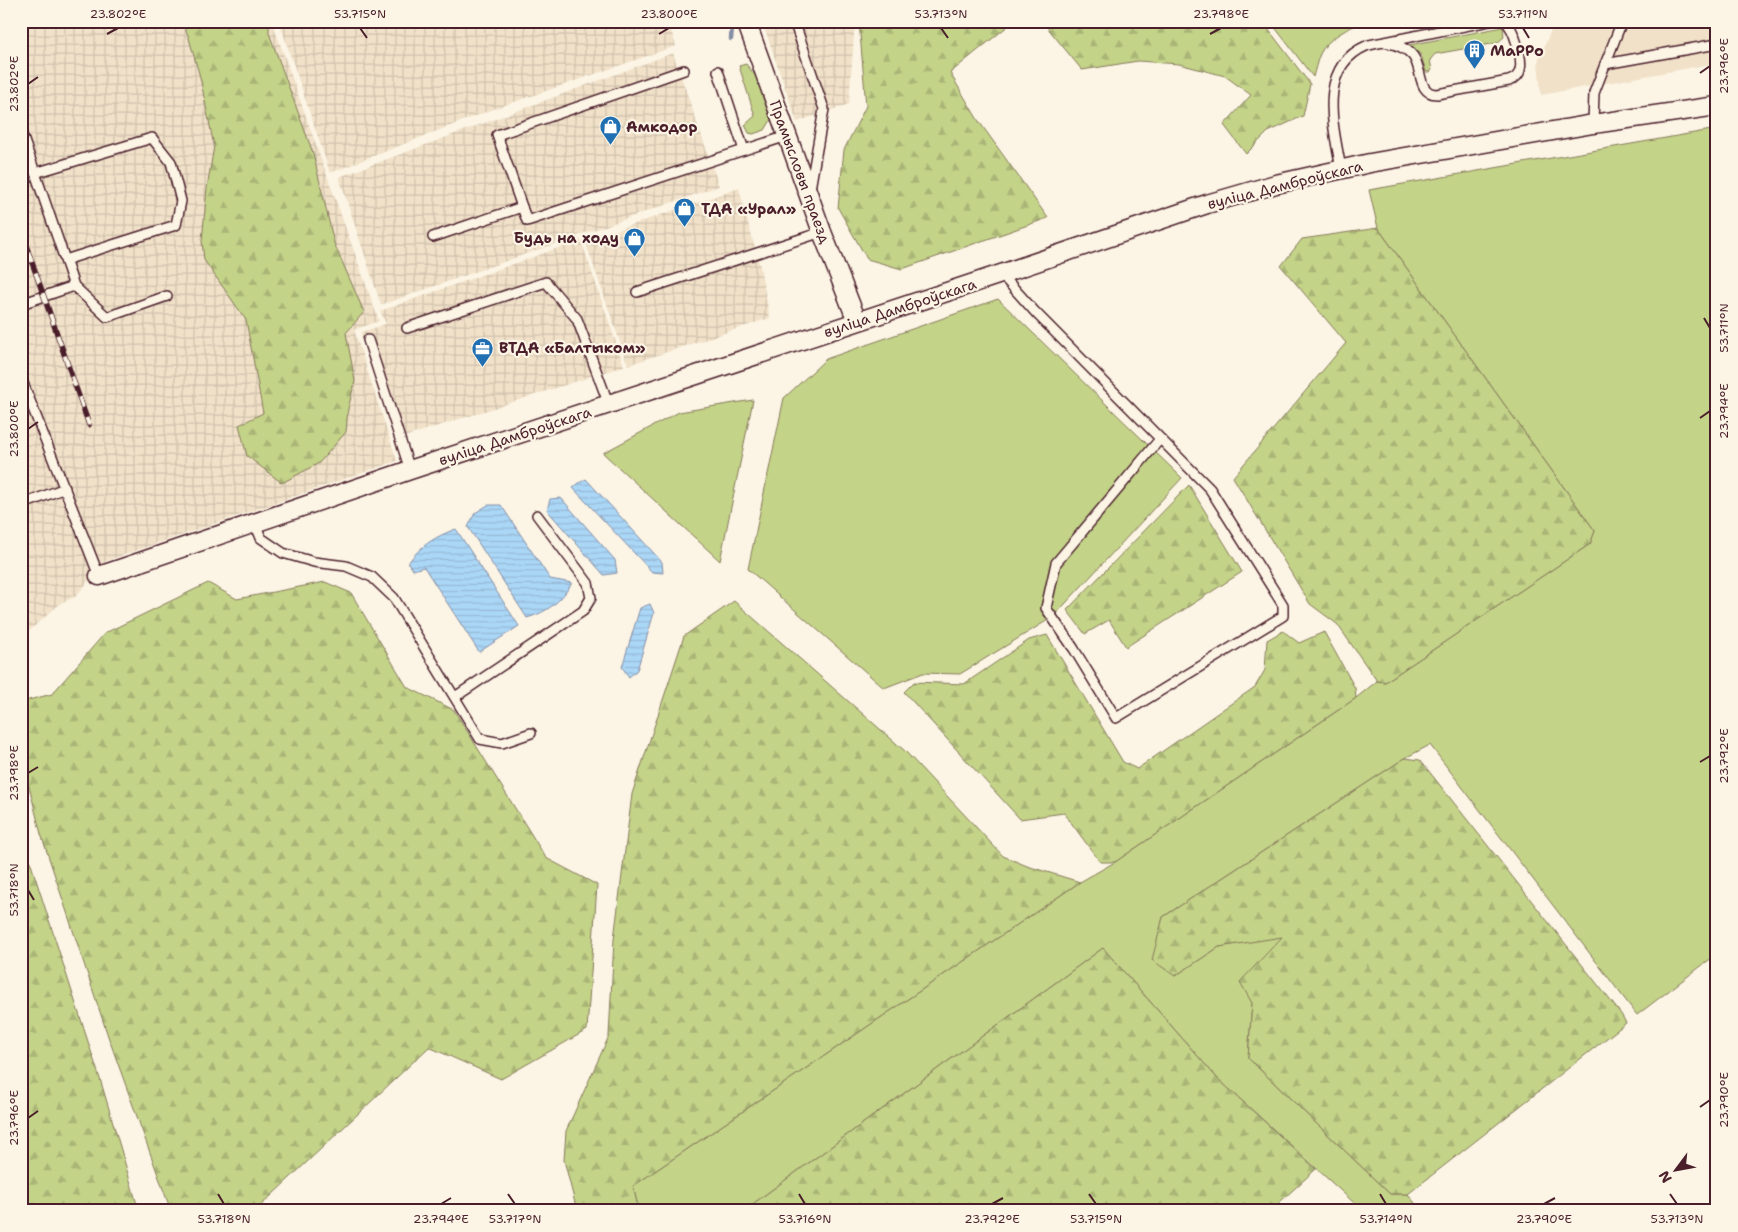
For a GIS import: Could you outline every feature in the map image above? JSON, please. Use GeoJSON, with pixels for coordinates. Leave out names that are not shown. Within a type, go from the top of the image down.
{"type":"FeatureCollection","features":[{"type":"Feature","properties":{"kind":"street","name":"Прамысловы праезд"},"geometry":{"type":"LineString","coordinates":[[746,21],[822,232],[858,321]]}},
{"type":"Feature","properties":{"kind":"street","name":"вуліца Дамброўскага"},"geometry":{"type":"LineString","coordinates":[[99,576],[410,470],[782,348],[1207,204],[1276,184],[1341,169],[1593,124],[1717,106]]}},
{"type":"Feature","properties":{"kind":"lane"},"geometry":{"type":"LineString","coordinates":[[794,21],[824,109],[809,196]]}},
{"type":"Feature","properties":{"kind":"lane"},"geometry":{"type":"LineString","coordinates":[[1341,169],[1332,109],[1332,92],[1341,67],[1354,54],[1367,46],[1489,21]]}},
{"type":"Feature","properties":{"kind":"lane"},"geometry":{"type":"LineString","coordinates":[[1385,42],[1397,44],[1407,50],[1414,57],[1424,89],[1430,94],[1437,94],[1510,81],[1518,75],[1520,65],[1516,41],[1512,28],[1505,21]]}},
{"type":"Feature","properties":{"kind":"lane"},"geometry":{"type":"LineString","coordinates":[[1593,124],[1594,93],[1622,21]]}},
{"type":"Feature","properties":{"kind":"lane"},"geometry":{"type":"LineString","coordinates":[[1605,64],[1717,44]]}},
{"type":"Feature","properties":{"kind":"lane"},"geometry":{"type":"LineString","coordinates":[[684,70],[498,135],[527,222],[787,136]]}},
{"type":"Feature","properties":{"kind":"lane"},"geometry":{"type":"LineString","coordinates":[[718,71],[744,150]]}},
{"type":"Feature","properties":{"kind":"lane"},"geometry":{"type":"LineString","coordinates":[[21,132],[74,286],[107,316],[168,296]]}},
{"type":"Feature","properties":{"kind":"lane"},"geometry":{"type":"LineString","coordinates":[[35,173],[152,138],[171,162],[181,201],[176,225],[66,260]]}},
{"type":"Feature","properties":{"kind":"lane"},"geometry":{"type":"LineString","coordinates":[[433,237],[522,207]]}},
{"type":"Feature","properties":{"kind":"lane"},"geometry":{"type":"LineString","coordinates":[[637,292],[822,232]]}},
{"type":"Feature","properties":{"kind":"lane"},"geometry":{"type":"LineString","coordinates":[[1001,274],[1036,313],[1210,489],[1283,605],[1283,616],[1116,718],[1074,648],[1046,608],[1056,563],[1160,439]]}},
{"type":"Feature","properties":{"kind":"lane"},"geometry":{"type":"LineString","coordinates":[[407,328],[546,282],[577,320],[609,405]]}},
{"type":"Feature","properties":{"kind":"lane"},"geometry":{"type":"LineString","coordinates":[[21,304],[74,286]]}},
{"type":"Feature","properties":{"kind":"lane"},"geometry":{"type":"LineString","coordinates":[[368,340],[410,470]]}},
{"type":"Feature","properties":{"kind":"lane"},"geometry":{"type":"LineString","coordinates":[[21,378],[99,576]]}},
{"type":"Feature","properties":{"kind":"lane"},"geometry":{"type":"LineString","coordinates":[[21,505],[65,488]]}},
{"type":"Feature","properties":{"kind":"lane"},"geometry":{"type":"LineString","coordinates":[[455,697],[583,611],[592,598],[588,583],[537,515]]}},
{"type":"Feature","properties":{"kind":"lane"},"geometry":{"type":"LineString","coordinates":[[255,523],[261,538],[283,553],[314,562],[346,566],[372,577],[394,598],[480,739],[502,743],[530,733]]}},
{"type":"Feature","properties":{"kind":"shaded area"},"geometry":{"type":"Polygon","coordinates":[[[21,21],[274,21],[274,27],[379,321],[354,330],[397,461],[106,561],[75,597],[61,603],[21,638],[21,21]]]}},
{"type":"Feature","properties":{"kind":"shaded area"},"geometry":{"type":"Polygon","coordinates":[[[281,21],[668,21],[676,46],[491,110],[330,173],[281,27],[281,21]]]}},
{"type":"Feature","properties":{"kind":"shaded area"},"geometry":{"type":"Polygon","coordinates":[[[762,21],[855,21],[849,104],[797,122],[762,21]]]}},
{"type":"Feature","properties":{"kind":"shaded area"},"geometry":{"type":"Polygon","coordinates":[[[1555,21],[1717,21],[1717,63],[1541,95],[1538,61],[1555,21]]]}},
{"type":"Feature","properties":{"kind":"shaded area"},"geometry":{"type":"Polygon","coordinates":[[[673,53],[719,186],[381,305],[339,177],[673,53]]]}},
{"type":"Feature","properties":{"kind":"shaded area"},"geometry":{"type":"Polygon","coordinates":[[[739,188],[760,267],[770,318],[628,365],[585,241],[739,188]]]}},
{"type":"Feature","properties":{"kind":"shaded area"},"geometry":{"type":"Polygon","coordinates":[[[581,240],[624,366],[395,440],[361,332],[386,324],[380,311],[581,240]]]}},
{"type":"Feature","properties":{"kind":"green space"},"geometry":{"type":"Polygon","coordinates":[[[181,21],[269,21],[269,33],[313,153],[334,243],[364,312],[346,333],[355,381],[348,409],[346,432],[319,463],[282,483],[247,456],[239,425],[263,413],[246,320],[204,260],[202,241],[207,188],[214,146],[200,77],[188,35],[181,21]]]}},
{"type":"Feature","properties":{"kind":"green space"},"geometry":{"type":"Polygon","coordinates":[[[859,21],[1014,21],[950,73],[978,120],[1048,218],[902,269],[867,259],[838,208],[844,150],[866,106],[859,21]]]}},
{"type":"Feature","properties":{"kind":"green space"},"geometry":{"type":"Polygon","coordinates":[[[1042,21],[1262,21],[1310,84],[1303,116],[1268,132],[1246,154],[1224,125],[1251,95],[1225,76],[1179,64],[1138,61],[1082,70],[1042,21]]]}},
{"type":"Feature","properties":{"kind":"green space"},"geometry":{"type":"Polygon","coordinates":[[[1270,21],[1364,21],[1339,34],[1328,43],[1320,54],[1313,77],[1270,21]]]}},
{"type":"Feature","properties":{"kind":"green space"},"geometry":{"type":"Polygon","coordinates":[[[1503,27],[1504,37],[1497,43],[1435,54],[1430,60],[1432,70],[1430,72],[1426,72],[1421,55],[1409,45],[1503,27]]]}},
{"type":"Feature","properties":{"kind":"green space"},"geometry":{"type":"Polygon","coordinates":[[[746,64],[759,80],[771,120],[765,130],[753,134],[749,133],[745,125],[755,116],[739,66],[746,64]]]}},
{"type":"Feature","properties":{"kind":"green space"},"geometry":{"type":"Polygon","coordinates":[[[1717,129],[1717,954],[1637,1015],[1430,745],[1405,758],[1163,917],[1159,937],[1175,976],[1219,947],[1283,936],[1252,1003],[1248,1058],[1390,1194],[1408,1194],[1421,1211],[1363,1211],[1217,1078],[1103,948],[743,1211],[639,1211],[633,1186],[1080,882],[1115,862],[1356,698],[1377,681],[1385,682],[1590,544],[1595,531],[1378,228],[1369,190],[1717,129]]]}},
{"type":"Feature","properties":{"kind":"green space"},"geometry":{"type":"Polygon","coordinates":[[[1378,228],[1595,531],[1590,544],[1385,682],[1377,681],[1337,624],[1310,604],[1233,477],[1346,343],[1281,266],[1302,239],[1378,228]]]}},
{"type":"Feature","properties":{"kind":"green space"},"geometry":{"type":"Polygon","coordinates":[[[998,299],[1182,478],[1053,617],[960,674],[923,673],[884,688],[748,569],[784,398],[826,359],[998,299]]]}},
{"type":"Feature","properties":{"kind":"green space"},"geometry":{"type":"Polygon","coordinates":[[[753,400],[720,561],[603,453],[679,412],[753,400]]]}},
{"type":"Feature","properties":{"kind":"green space"},"geometry":{"type":"Polygon","coordinates":[[[1189,485],[1242,572],[1126,647],[1109,620],[1085,634],[1067,610],[1189,485]]]}},
{"type":"Feature","properties":{"kind":"green space"},"geometry":{"type":"Polygon","coordinates":[[[325,582],[351,593],[407,687],[454,710],[546,858],[597,885],[587,1030],[501,1079],[429,1047],[255,1211],[171,1211],[108,1036],[41,834],[21,755],[21,702],[52,694],[105,633],[208,583],[237,599],[325,582]]]}},
{"type":"Feature","properties":{"kind":"green space"},"geometry":{"type":"Polygon","coordinates":[[[734,601],[905,751],[1003,856],[1027,866],[1080,882],[633,1186],[639,1211],[577,1211],[564,1160],[566,1131],[609,1036],[614,939],[632,794],[684,636],[734,601]]]}},
{"type":"Feature","properties":{"kind":"green space"},"geometry":{"type":"Polygon","coordinates":[[[1283,631],[1299,643],[1324,632],[1355,688],[1356,698],[1115,862],[1100,862],[1064,813],[1020,819],[904,692],[914,682],[964,684],[1029,640],[1047,635],[1123,762],[1137,769],[1255,687],[1265,670],[1267,640],[1283,631]]]}},
{"type":"Feature","properties":{"kind":"green space"},"geometry":{"type":"Polygon","coordinates":[[[1405,758],[1420,760],[1621,1014],[1626,1023],[1408,1194],[1390,1194],[1248,1058],[1252,1003],[1240,982],[1282,937],[1219,947],[1175,976],[1152,960],[1163,917],[1405,758]]]}},
{"type":"Feature","properties":{"kind":"green space"},"geometry":{"type":"Polygon","coordinates":[[[21,833],[101,1082],[139,1211],[21,1211],[21,833]]]}},
{"type":"Feature","properties":{"kind":"green space"},"geometry":{"type":"Polygon","coordinates":[[[1103,948],[1217,1078],[1316,1169],[1270,1211],[743,1211],[1103,948]]]}},
{"type":"Feature","properties":{"kind":"water"},"geometry":{"type":"Polygon","coordinates":[[[586,479],[662,562],[663,573],[652,572],[573,488],[586,479]]]}},
{"type":"Feature","properties":{"kind":"water"},"geometry":{"type":"Polygon","coordinates":[[[561,498],[615,560],[617,573],[604,575],[547,510],[550,499],[561,498]]]}},
{"type":"Feature","properties":{"kind":"water"},"geometry":{"type":"Polygon","coordinates":[[[488,505],[501,505],[550,579],[572,583],[558,600],[541,613],[527,618],[468,527],[475,513],[488,505]]]}},
{"type":"Feature","properties":{"kind":"water"},"geometry":{"type":"Polygon","coordinates":[[[456,529],[519,626],[479,652],[424,567],[413,570],[408,563],[429,542],[456,529]]]}},
{"type":"Feature","properties":{"kind":"water"},"geometry":{"type":"Polygon","coordinates":[[[650,604],[654,613],[637,670],[629,677],[622,667],[640,608],[650,604]]]}},
{"type":"Feature","properties":{"kind":"waterway"},"geometry":{"type":"LineString","coordinates":[[731,21],[731,39]]}},
{"type":"Feature","properties":{"kind":"railway"},"geometry":{"type":"LineString","coordinates":[[21,231],[89,425]]}},
{"type":"Feature","properties":{"kind":"place","name":"МаРРо"},"geometry":{"type":"Point","coordinates":[1474,70]}},
{"type":"Feature","properties":{"kind":"place","name":"Амкодор"},"geometry":{"type":"Point","coordinates":[610,146]}},
{"type":"Feature","properties":{"kind":"place","name":"ТДА «Урал»"},"geometry":{"type":"Point","coordinates":[685,228]}},
{"type":"Feature","properties":{"kind":"place","name":"Будь на ходу"},"geometry":{"type":"Point","coordinates":[635,257]}},
{"type":"Feature","properties":{"kind":"place","name":"ВТДА «Балтыком»"},"geometry":{"type":"Point","coordinates":[483,367]}}]}
